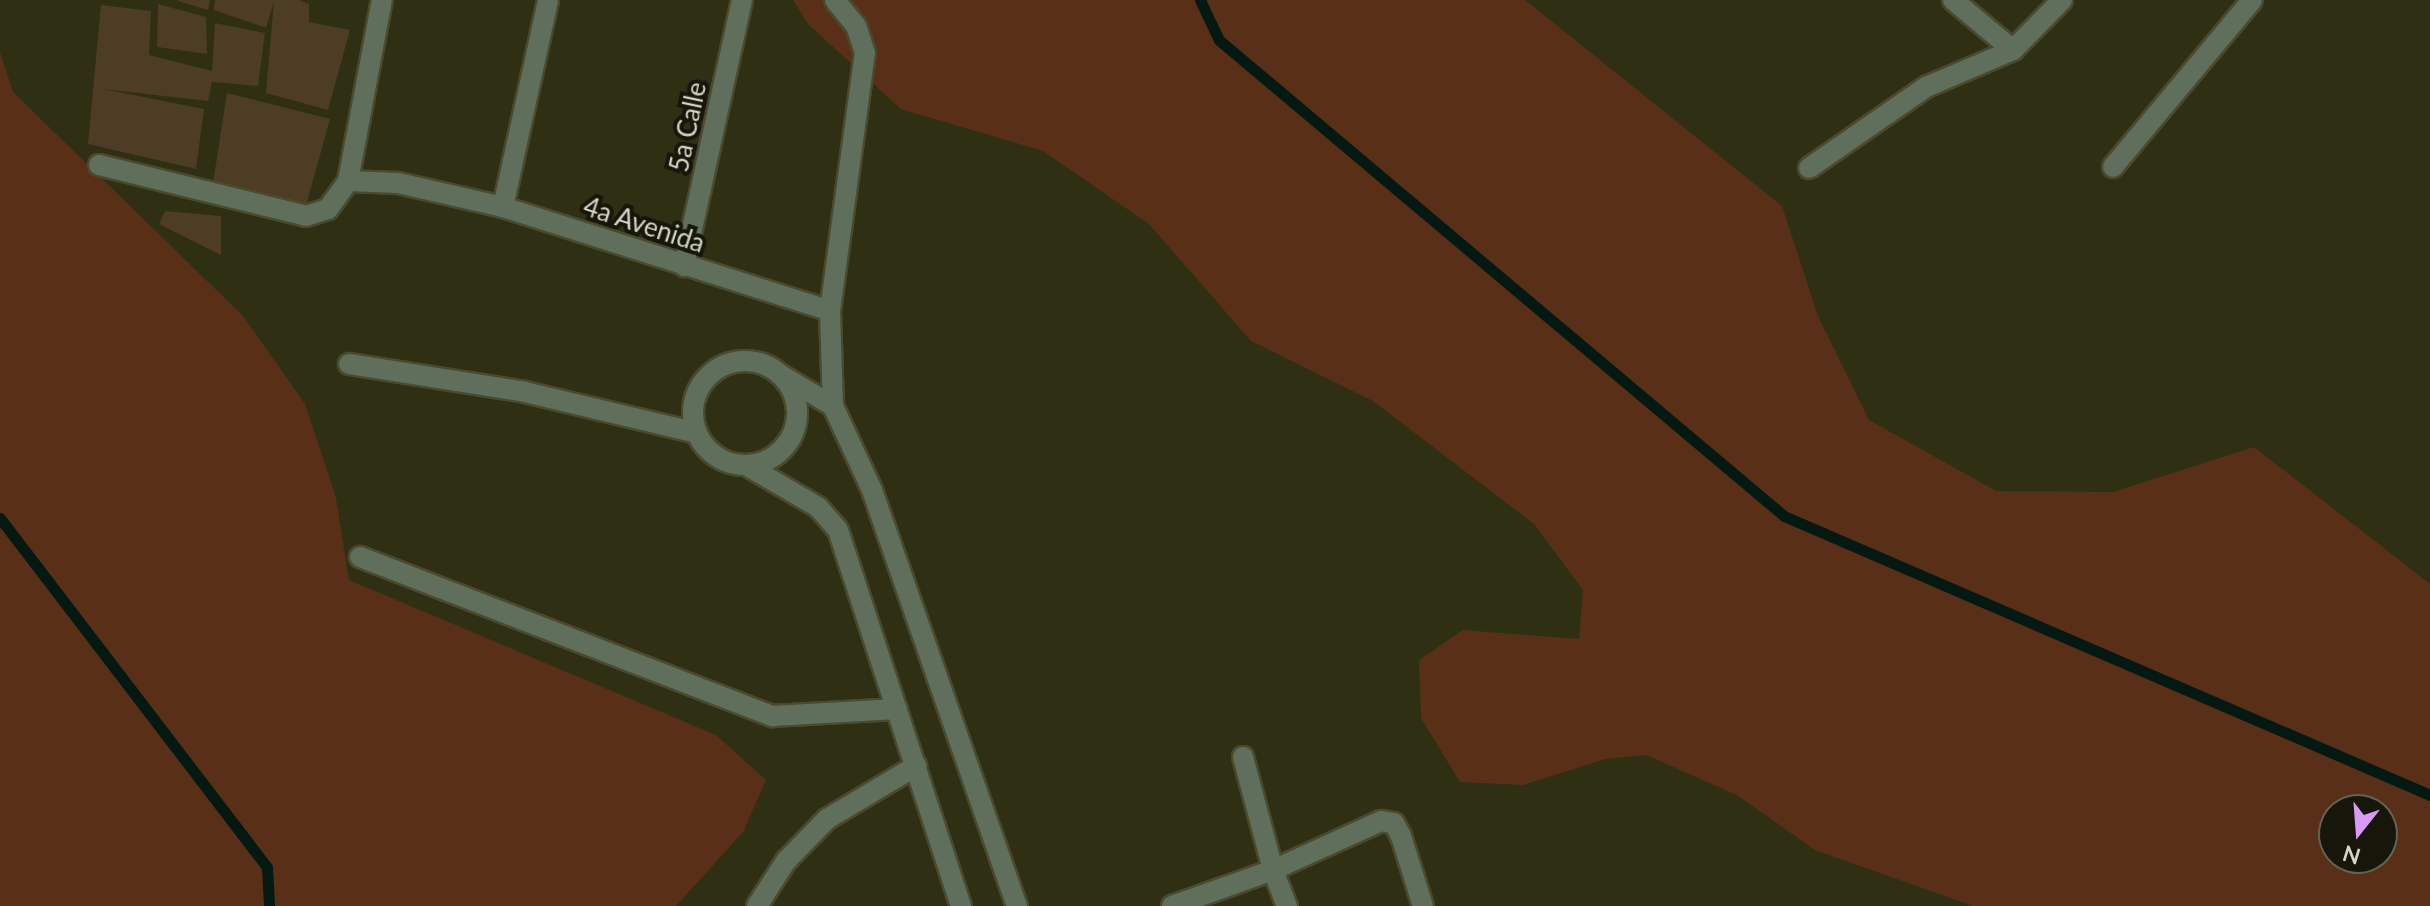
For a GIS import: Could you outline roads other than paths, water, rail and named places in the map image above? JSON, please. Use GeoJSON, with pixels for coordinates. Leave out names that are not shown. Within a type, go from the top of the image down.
{"type":"FeatureCollection","features":[{"type":"Feature","properties":{"kind":"street"},"geometry":{"type":"LineString","coordinates":[[99,165],[306,216],[328,209],[348,181],[382,0]]}},
{"type":"Feature","properties":{"kind":"street"},"geometry":{"type":"LineString","coordinates":[[503,207],[548,0]]}},
{"type":"Feature","properties":{"kind":"street","name":"5a Calle"},"geometry":{"type":"LineString","coordinates":[[684,266],[742,0]]}},
{"type":"Feature","properties":{"kind":"street"},"geometry":{"type":"LineString","coordinates":[[835,0],[856,26],[865,53],[855,151],[830,311],[833,406],[872,490],[1017,906]]}},
{"type":"Feature","properties":{"kind":"street"},"geometry":{"type":"LineString","coordinates":[[1953,0],[2013,50]]}},
{"type":"Feature","properties":{"kind":"street"},"geometry":{"type":"LineString","coordinates":[[1809,168],[1926,87],[2013,50],[2062,0]]}},
{"type":"Feature","properties":{"kind":"street"},"geometry":{"type":"LineString","coordinates":[[2113,167],[2252,0]]}},
{"type":"Feature","properties":{"kind":"street","name":"4a Avenida"},"geometry":{"type":"LineString","coordinates":[[348,181],[398,183],[503,207],[830,311]]}},
{"type":"Feature","properties":{"kind":"street"},"geometry":{"type":"LineString","coordinates":[[697,433],[694,401],[709,375],[722,366],[753,361],[833,406]]}},
{"type":"Feature","properties":{"kind":"street"},"geometry":{"type":"LineString","coordinates":[[349,364],[525,392],[697,433],[717,456],[746,465],[818,507],[838,530],[961,906]]}},
{"type":"Feature","properties":{"kind":"street"},"geometry":{"type":"LineString","coordinates":[[746,465],[774,456],[792,437],[795,398],[781,375]]}},
{"type":"Feature","properties":{"kind":"street"},"geometry":{"type":"LineString","coordinates":[[360,557],[773,716],[897,709]]}},
{"type":"Feature","properties":{"kind":"street"},"geometry":{"type":"LineString","coordinates":[[1243,757],[1273,870],[1287,906]]}},
{"type":"Feature","properties":{"kind":"street"},"geometry":{"type":"LineString","coordinates":[[757,906],[786,861],[827,819],[916,766]]}},
{"type":"Feature","properties":{"kind":"street"},"geometry":{"type":"LineString","coordinates":[[1172,906],[1273,870],[1381,821],[1394,823],[1423,906]]}},
{"type":"Feature","properties":{"kind":"waterway"},"geometry":{"type":"LineString","coordinates":[[1200,0],[1219,40],[1784,516],[2430,795]]}},
{"type":"Feature","properties":{"kind":"waterway"},"geometry":{"type":"LineString","coordinates":[[0,518],[267,867],[269,906]]}}]}
